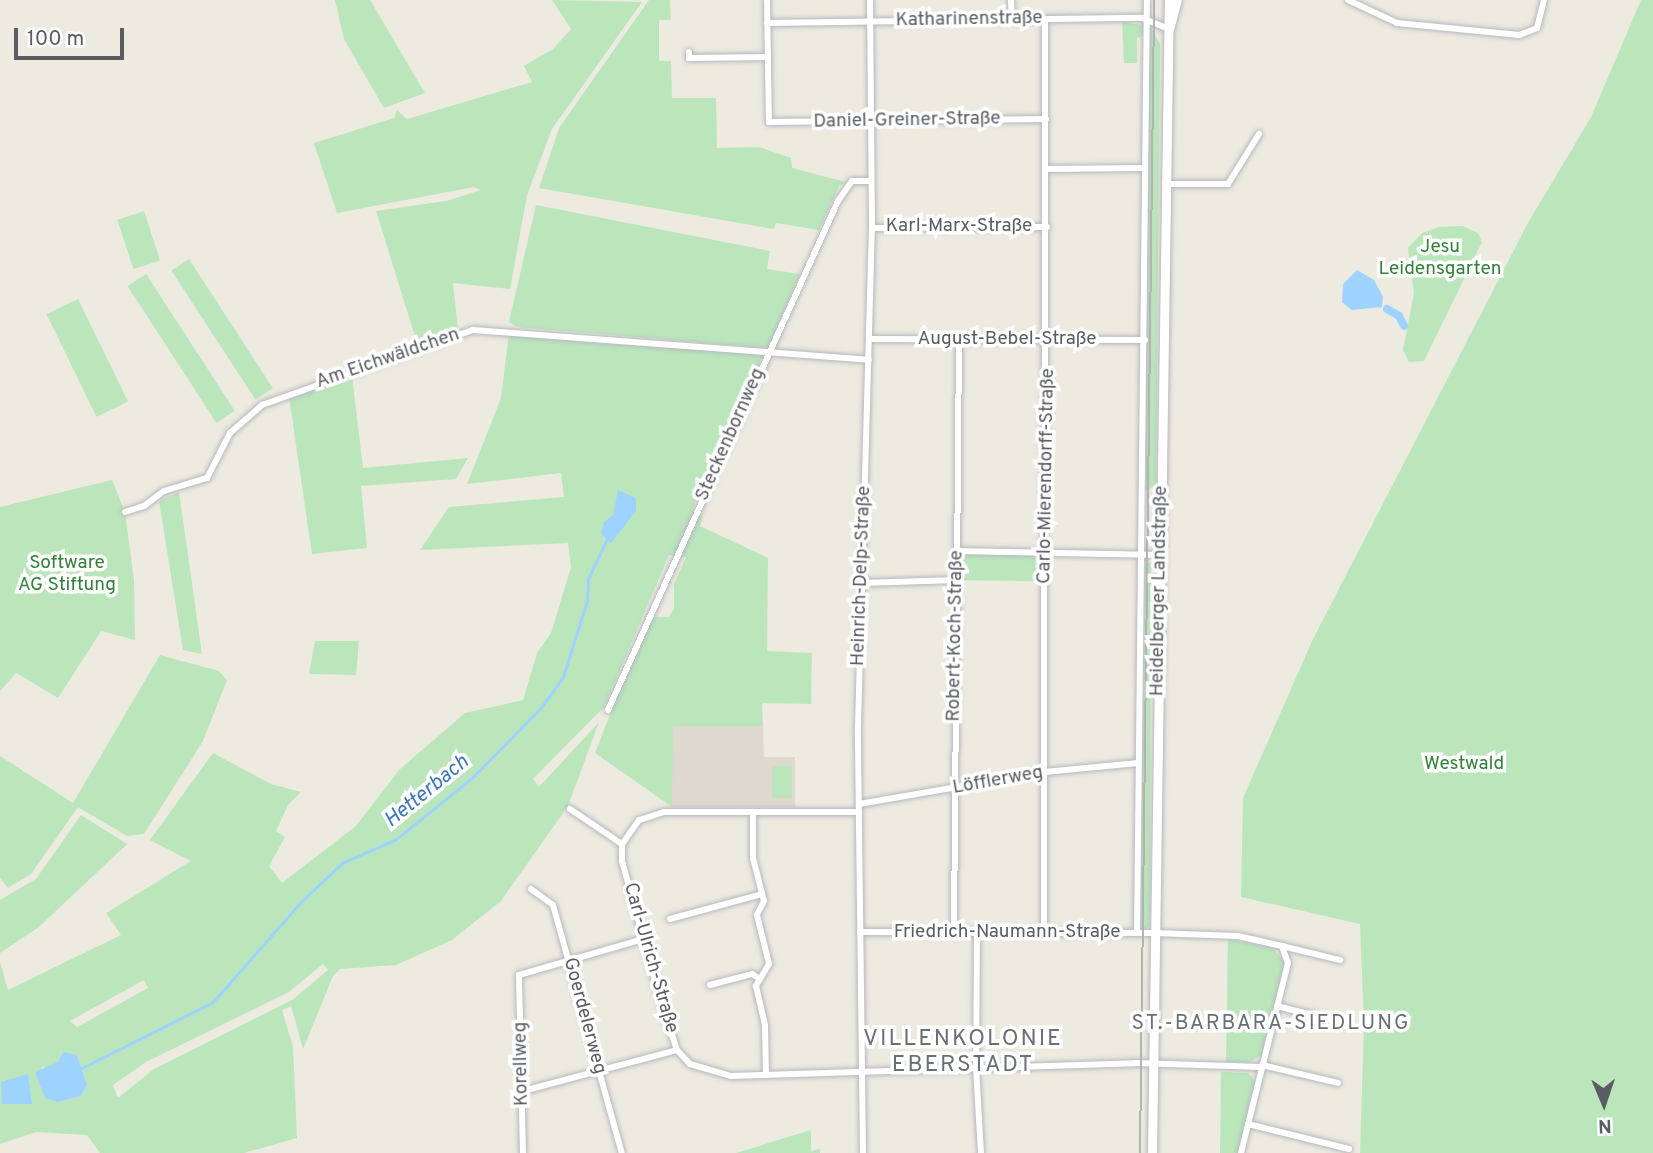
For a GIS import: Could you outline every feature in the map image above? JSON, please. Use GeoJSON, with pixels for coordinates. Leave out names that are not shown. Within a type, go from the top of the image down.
{"type":"FeatureCollection","features":[{"type":"Feature","properties":{"kind":"street"},"geometry":{"type":"LineString","coordinates":[[689,52],[689,58],[768,57],[767,0]]}},
{"type":"Feature","properties":{"kind":"street","name":"Heinrich-Delp-Straße"},"geometry":{"type":"LineString","coordinates":[[863,1153],[859,804],[872,228],[870,0]]}},
{"type":"Feature","properties":{"kind":"street"},"geometry":{"type":"LineString","coordinates":[[1011,0],[1012,19]]}},
{"type":"Feature","properties":{"kind":"street","name":"Heidelberger Landstraße"},"geometry":{"type":"LineString","coordinates":[[1136,933],[1147,0]]}},
{"type":"Feature","properties":{"kind":"street","name":"Heidelberger Landstraße"},"geometry":{"type":"LineString","coordinates":[[1152,1153],[1169,0]]}},
{"type":"Feature","properties":{"kind":"street","name":"Heidelberger Landstraße"},"geometry":{"type":"LineString","coordinates":[[1169,29],[1177,0]]}},
{"type":"Feature","properties":{"kind":"street"},"geometry":{"type":"LineString","coordinates":[[1348,0],[1397,23],[1519,35],[1537,28],[1544,0]]}},
{"type":"Feature","properties":{"kind":"street","name":"Carlo-Mierendorff-Straße"},"geometry":{"type":"LineString","coordinates":[[1044,933],[1048,340],[1045,19]]}},
{"type":"Feature","properties":{"kind":"street","name":"Katharinenstraße"},"geometry":{"type":"LineString","coordinates":[[767,23],[1147,19],[1169,29]]}},
{"type":"Feature","properties":{"kind":"street","name":"Daniel-Greiner-Straße"},"geometry":{"type":"LineString","coordinates":[[768,57],[769,122],[1046,119]]}},
{"type":"Feature","properties":{"kind":"street"},"geometry":{"type":"LineString","coordinates":[[1165,184],[1228,184],[1259,134]]}},
{"type":"Feature","properties":{"kind":"street"},"geometry":{"type":"LineString","coordinates":[[1047,169],[1145,168]]}},
{"type":"Feature","properties":{"kind":"street","name":"Steckenbornweg"},"geometry":{"type":"LineString","coordinates":[[608,710],[838,201],[852,181],[872,181]]}},
{"type":"Feature","properties":{"kind":"street","name":"Karl-Marx-Straße"},"geometry":{"type":"LineString","coordinates":[[872,228],[1046,227]]}},
{"type":"Feature","properties":{"kind":"street","name":"Am Eichwäldchen"},"geometry":{"type":"LineString","coordinates":[[125,512],[144,506],[164,491],[206,478],[230,433],[262,405],[473,330],[869,359]]}},
{"type":"Feature","properties":{"kind":"street","name":"August-Bebel-Straße"},"geometry":{"type":"LineString","coordinates":[[870,339],[1144,340]]}},
{"type":"Feature","properties":{"kind":"street","name":"Robert-Koch-Straße"},"geometry":{"type":"LineString","coordinates":[[954,933],[959,340]]}},
{"type":"Feature","properties":{"kind":"street"},"geometry":{"type":"LineString","coordinates":[[956,551],[1161,555]]}},
{"type":"Feature","properties":{"kind":"street"},"geometry":{"type":"LineString","coordinates":[[862,583],[956,580]]}},
{"type":"Feature","properties":{"kind":"street","name":"Löfflerweg"},"geometry":{"type":"LineString","coordinates":[[859,804],[954,790],[1045,772],[1138,763]]}},
{"type":"Feature","properties":{"kind":"street"},"geometry":{"type":"LineString","coordinates":[[570,809],[622,844],[639,820],[664,812],[859,813]]}},
{"type":"Feature","properties":{"kind":"street"},"geometry":{"type":"LineString","coordinates":[[753,813],[753,858],[762,894],[757,915],[769,964],[756,986],[765,1025],[766,1075]]}},
{"type":"Feature","properties":{"kind":"street","name":"Carl-Ulrich-Straße"},"geometry":{"type":"LineString","coordinates":[[622,844],[622,861],[677,1050],[704,1072],[766,1075],[1153,1063],[1262,1065],[1338,1083]]}},
{"type":"Feature","properties":{"kind":"street","name":"Goerdelerweg"},"geometry":{"type":"LineString","coordinates":[[531,889],[553,905],[622,1153]]}},
{"type":"Feature","properties":{"kind":"street"},"geometry":{"type":"LineString","coordinates":[[670,919],[762,894]]}},
{"type":"Feature","properties":{"kind":"street","name":"Friedrich-Naumann-Straße"},"geometry":{"type":"LineString","coordinates":[[860,932],[1154,933],[1238,936],[1340,960]]}},
{"type":"Feature","properties":{"kind":"street"},"geometry":{"type":"LineString","coordinates":[[977,933],[976,1067],[981,1153]]}},
{"type":"Feature","properties":{"kind":"street"},"geometry":{"type":"LineString","coordinates":[[569,960],[643,939]]}},
{"type":"Feature","properties":{"kind":"street"},"geometry":{"type":"LineString","coordinates":[[1241,1153],[1288,963],[1282,946]]}},
{"type":"Feature","properties":{"kind":"street","name":"Korellweg"},"geometry":{"type":"LineString","coordinates":[[523,1153],[519,975],[569,960]]}},
{"type":"Feature","properties":{"kind":"street"},"geometry":{"type":"LineString","coordinates":[[710,985],[752,974],[760,979]]}},
{"type":"Feature","properties":{"kind":"street"},"geometry":{"type":"LineString","coordinates":[[1277,1006],[1335,1021]]}},
{"type":"Feature","properties":{"kind":"street"},"geometry":{"type":"LineString","coordinates":[[523,1091],[677,1050]]}},
{"type":"Feature","properties":{"kind":"street"},"geometry":{"type":"LineString","coordinates":[[1248,1124],[1349,1149]]}},
{"type":"Feature","properties":{"kind":"shaded area"},"geometry":{"type":"Polygon","coordinates":[[[672,726],[763,726],[764,757],[795,757],[795,807],[672,807],[672,726]]]}},
{"type":"Feature","properties":{"kind":"green space"},"geometry":{"type":"Polygon","coordinates":[[[335,0],[370,0],[425,93],[384,108],[344,39],[335,0]]]}},
{"type":"Feature","properties":{"kind":"green space"},"geometry":{"type":"Polygon","coordinates":[[[552,0],[642,2],[552,129],[527,195],[510,289],[453,283],[458,330],[418,346],[376,211],[446,201],[481,190],[474,187],[337,213],[314,143],[394,118],[397,110],[407,119],[532,82],[524,66],[553,49],[571,29],[552,0]]]}},
{"type":"Feature","properties":{"kind":"green space"},"geometry":{"type":"Polygon","coordinates":[[[649,0],[670,0],[671,20],[659,20],[659,61],[671,61],[672,98],[716,98],[717,148],[759,147],[791,158],[792,168],[846,182],[839,186],[819,230],[776,223],[774,229],[539,188],[559,128],[649,0]]]}},
{"type":"Feature","properties":{"kind":"green space","name":"Westwald"},"geometry":{"type":"Polygon","coordinates":[[[1641,0],[1653,0],[1653,1153],[1360,1153],[1364,1026],[1360,924],[1241,897],[1243,798],[1313,639],[1529,221],[1591,117],[1641,0]]]}},
{"type":"Feature","properties":{"kind":"green space"},"geometry":{"type":"Polygon","coordinates":[[[1122,22],[1143,25],[1143,36],[1137,38],[1137,63],[1124,63],[1122,22]]]}},
{"type":"Feature","properties":{"kind":"green space"},"geometry":{"type":"Polygon","coordinates":[[[1149,25],[1160,44],[1156,484],[1144,490],[1149,25]]]}},
{"type":"Feature","properties":{"kind":"green space"},"geometry":{"type":"Polygon","coordinates":[[[536,205],[770,251],[767,269],[800,274],[768,348],[517,327],[509,322],[536,205]]]}},
{"type":"Feature","properties":{"kind":"green space"},"geometry":{"type":"Polygon","coordinates":[[[144,211],[160,260],[133,269],[117,220],[144,211]]]}},
{"type":"Feature","properties":{"kind":"green space","name":"Jesu Leidensgarten"},"geometry":{"type":"Polygon","coordinates":[[[1463,226],[1478,233],[1482,242],[1424,361],[1409,362],[1403,350],[1414,293],[1408,248],[1422,233],[1439,227],[1463,226]]]}},
{"type":"Feature","properties":{"kind":"green space"},"geometry":{"type":"Polygon","coordinates":[[[189,259],[273,388],[255,400],[171,270],[189,259]]]}},
{"type":"Feature","properties":{"kind":"green space"},"geometry":{"type":"Polygon","coordinates":[[[146,274],[235,411],[216,423],[128,286],[146,274]]]}},
{"type":"Feature","properties":{"kind":"green space"},"geometry":{"type":"Polygon","coordinates":[[[78,299],[128,401],[97,417],[47,314],[78,299]]]}},
{"type":"Feature","properties":{"kind":"green space"},"geometry":{"type":"Polygon","coordinates":[[[509,333],[580,342],[763,354],[692,510],[703,517],[700,526],[768,558],[767,651],[812,653],[811,704],[762,703],[763,726],[673,726],[672,807],[595,753],[648,617],[669,617],[674,608],[674,584],[686,557],[669,555],[604,707],[533,779],[539,787],[599,722],[568,806],[501,901],[452,940],[396,965],[340,969],[333,976],[303,1049],[291,1006],[282,1010],[293,1047],[297,1138],[244,1153],[100,1153],[87,1135],[36,1132],[0,1144],[0,962],[8,990],[121,935],[106,913],[191,861],[150,840],[213,753],[271,784],[301,792],[288,805],[276,831],[285,837],[269,866],[282,883],[356,826],[399,770],[465,713],[523,700],[537,653],[551,633],[571,567],[568,543],[420,550],[449,507],[564,497],[561,473],[467,484],[501,398],[509,333]],[[323,964],[289,992],[146,1062],[113,1085],[118,1098],[154,1069],[292,1000],[328,970],[323,964]],[[144,980],[70,1021],[77,1027],[148,988],[144,980]],[[77,1055],[49,1068],[41,1067],[58,1102],[81,1096],[87,1085],[77,1055]]]}},
{"type":"Feature","properties":{"kind":"green space"},"geometry":{"type":"Polygon","coordinates":[[[352,376],[363,468],[468,458],[456,479],[361,486],[367,548],[312,554],[289,397],[352,376]]]}},
{"type":"Feature","properties":{"kind":"green space","name":"Software AG Stiftung"},"geometry":{"type":"Polygon","coordinates":[[[112,480],[125,512],[134,580],[135,640],[101,631],[58,698],[16,673],[0,691],[0,507],[112,480]]]}},
{"type":"Feature","properties":{"kind":"green space"},"geometry":{"type":"Polygon","coordinates":[[[179,492],[202,654],[183,650],[159,501],[179,492]]]}},
{"type":"Feature","properties":{"kind":"green space"},"geometry":{"type":"Polygon","coordinates":[[[956,551],[1046,553],[1045,582],[955,580],[956,551]]]}},
{"type":"Feature","properties":{"kind":"green space"},"geometry":{"type":"Polygon","coordinates":[[[1151,562],[1150,926],[1140,930],[1145,564],[1151,562]]]}},
{"type":"Feature","properties":{"kind":"green space"},"geometry":{"type":"Polygon","coordinates":[[[315,641],[359,641],[356,675],[309,674],[315,641]]]}},
{"type":"Feature","properties":{"kind":"green space"},"geometry":{"type":"Polygon","coordinates":[[[160,655],[219,671],[227,680],[203,741],[144,834],[127,836],[78,807],[31,874],[8,888],[0,878],[0,756],[73,803],[160,655]]]}},
{"type":"Feature","properties":{"kind":"green space"},"geometry":{"type":"Polygon","coordinates":[[[772,766],[792,766],[792,798],[772,798],[772,766]]]}},
{"type":"Feature","properties":{"kind":"green space"},"geometry":{"type":"Polygon","coordinates":[[[81,815],[127,844],[39,927],[0,953],[0,900],[36,879],[81,815]]]}},
{"type":"Feature","properties":{"kind":"green space"},"geometry":{"type":"Polygon","coordinates":[[[1228,939],[1273,948],[1285,963],[1263,1054],[1250,1062],[1226,1062],[1228,939]]]}},
{"type":"Feature","properties":{"kind":"green space"},"geometry":{"type":"Polygon","coordinates":[[[1221,1072],[1248,1073],[1256,1082],[1238,1153],[1220,1153],[1221,1072]]]}},
{"type":"Feature","properties":{"kind":"green space"},"geometry":{"type":"Polygon","coordinates":[[[811,1130],[811,1151],[820,1149],[820,1153],[736,1153],[811,1130]]]}},
{"type":"Feature","properties":{"kind":"water"},"geometry":{"type":"Polygon","coordinates":[[[1357,270],[1374,280],[1383,297],[1382,307],[1352,310],[1342,302],[1343,284],[1357,270]]]}},
{"type":"Feature","properties":{"kind":"water"},"geometry":{"type":"Polygon","coordinates":[[[618,490],[636,498],[636,511],[611,543],[601,534],[604,522],[613,515],[618,490]]]}},
{"type":"Feature","properties":{"kind":"water"},"geometry":{"type":"Polygon","coordinates":[[[63,1052],[77,1055],[87,1085],[81,1096],[58,1102],[45,1098],[35,1072],[58,1062],[63,1052]]]}},
{"type":"Feature","properties":{"kind":"water"},"geometry":{"type":"Polygon","coordinates":[[[28,1074],[32,1104],[2,1104],[1,1082],[28,1074]]]}},
{"type":"Feature","properties":{"kind":"waterway"},"geometry":{"type":"LineString","coordinates":[[1387,309],[1399,316],[1404,326]]}},
{"type":"Feature","properties":{"kind":"waterway","name":"Hetterbach"},"geometry":{"type":"LineString","coordinates":[[80,1069],[213,1002],[299,904],[342,863],[395,840],[473,777],[540,709],[563,677],[587,601],[588,579],[607,539]]}},
{"type":"Feature","properties":{"kind":"tram line"},"geometry":{"type":"LineString","coordinates":[[1140,1153],[1154,0]]}},
{"type":"Feature","properties":{"kind":"district","name":"ST.-BARBARA-SIEDLUNG"},"geometry":{"type":"Point","coordinates":[1271,1024]}},
{"type":"Feature","properties":{"kind":"district","name":"VILLENKOLONIE EBERSTADT"},"geometry":{"type":"Point","coordinates":[963,1053]}}]}
